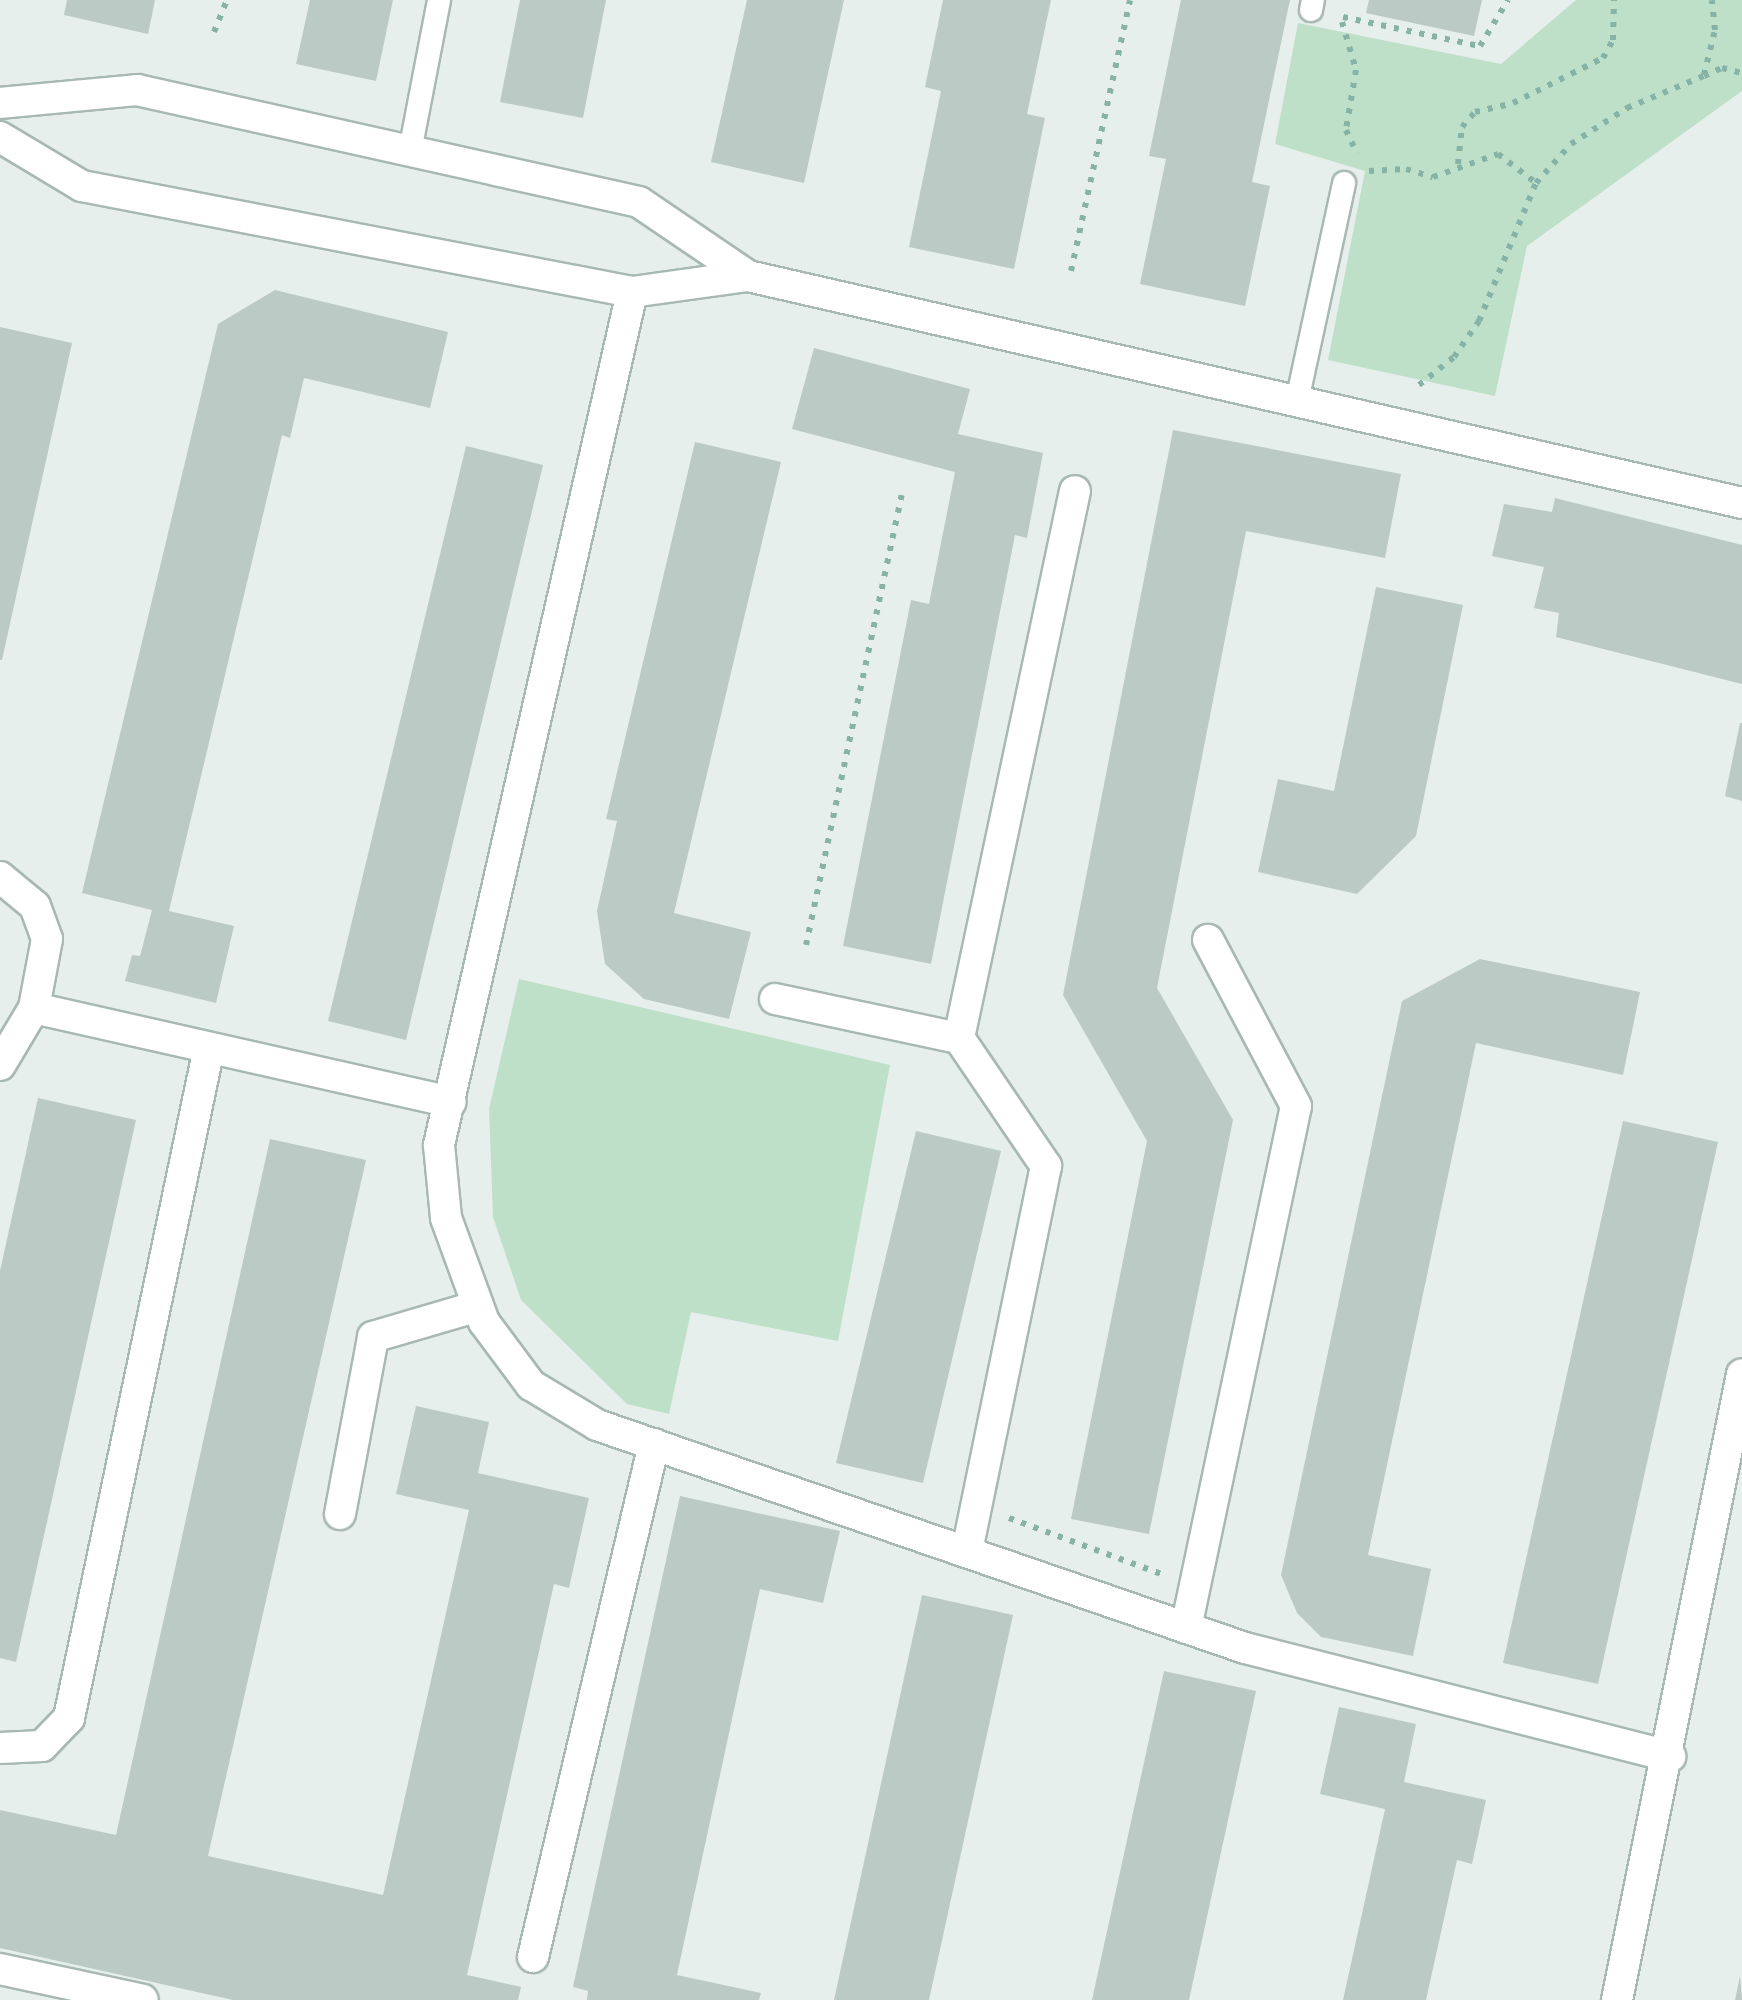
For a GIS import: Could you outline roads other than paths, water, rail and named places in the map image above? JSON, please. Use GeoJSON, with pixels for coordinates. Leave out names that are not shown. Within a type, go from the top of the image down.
{"type":"FeatureCollection","features":[{"type":"Feature","properties":{"kind":"street"},"geometry":{"type":"LineString","coordinates":[[0,104],[137,90],[639,202],[748,276]]}},
{"type":"Feature","properties":{"kind":"street"},"geometry":{"type":"LineString","coordinates":[[0,137],[82,186],[632,292],[748,276],[1742,504]]}},
{"type":"Feature","properties":{"kind":"street"},"geometry":{"type":"LineString","coordinates":[[632,292],[439,1145],[446,1218],[478,1306],[531,1385],[597,1425],[1186,1628],[1670,1756]]}},
{"type":"Feature","properties":{"kind":"street"},"geometry":{"type":"LineString","coordinates":[[959,1038],[1075,492]]}},
{"type":"Feature","properties":{"kind":"street"},"geometry":{"type":"LineString","coordinates":[[0,877],[34,906],[48,939],[34,1008],[0,1065]]}},
{"type":"Feature","properties":{"kind":"street"},"geometry":{"type":"LineString","coordinates":[[1186,1628],[1296,1106],[1208,940]]}},
{"type":"Feature","properties":{"kind":"street"},"geometry":{"type":"LineString","coordinates":[[775,999],[959,1038],[1046,1166],[967,1552]]}},
{"type":"Feature","properties":{"kind":"street"},"geometry":{"type":"LineString","coordinates":[[34,1008],[451,1102]]}},
{"type":"Feature","properties":{"kind":"street"},"geometry":{"type":"LineString","coordinates":[[0,1748],[42,1746],[69,1718],[210,1048]]}},
{"type":"Feature","properties":{"kind":"street"},"geometry":{"type":"LineString","coordinates":[[340,1514],[373,1338],[478,1306]]}},
{"type":"Feature","properties":{"kind":"street"},"geometry":{"type":"LineString","coordinates":[[1617,2000],[1736,1428],[1742,1374]]}},
{"type":"Feature","properties":{"kind":"street"},"geometry":{"type":"LineString","coordinates":[[533,1958],[654,1444]]}},
{"type":"Feature","properties":{"kind":"street"},"geometry":{"type":"LineString","coordinates":[[0,1969],[142,2000]]}},
{"type":"Feature","properties":{"kind":"lane"},"geometry":{"type":"LineString","coordinates":[[410,151],[439,0]]}},
{"type":"Feature","properties":{"kind":"lane"},"geometry":{"type":"LineString","coordinates":[[1297,401],[1344,183]]}}]}
